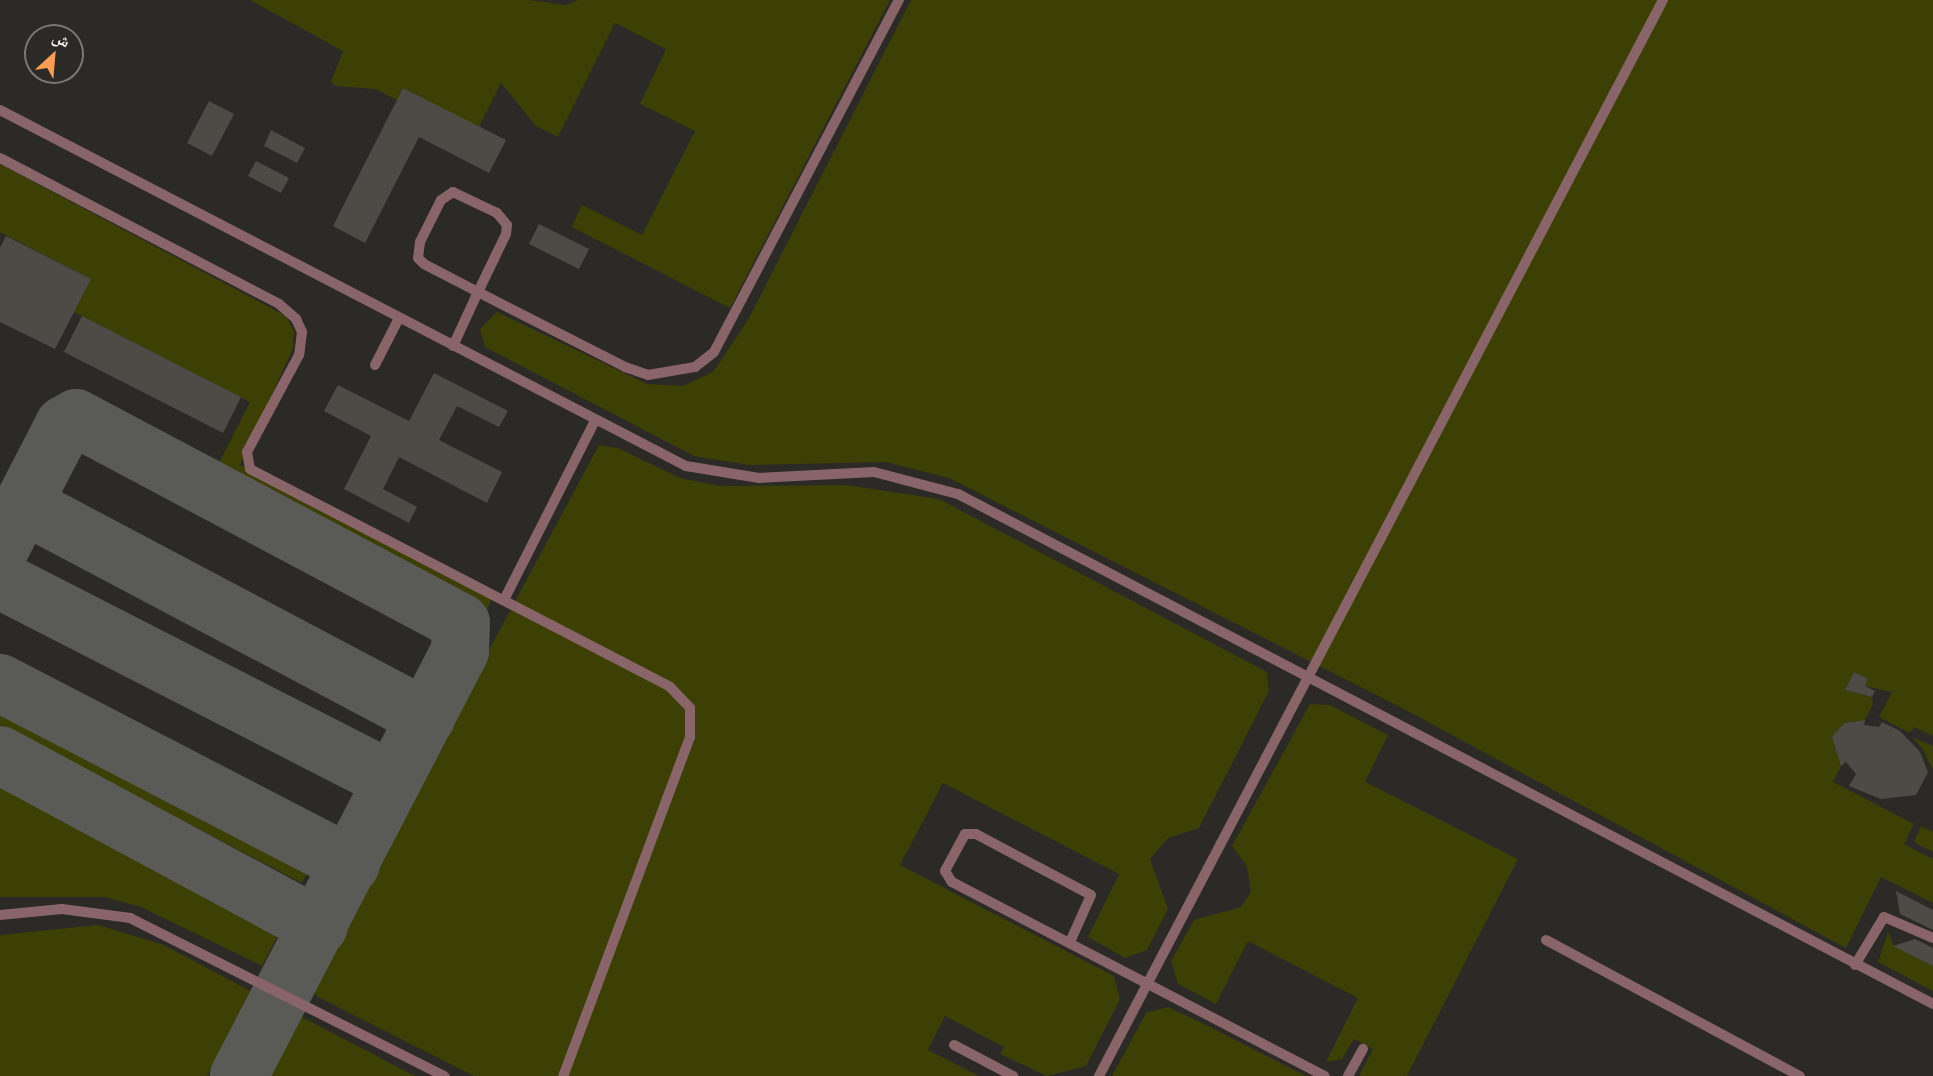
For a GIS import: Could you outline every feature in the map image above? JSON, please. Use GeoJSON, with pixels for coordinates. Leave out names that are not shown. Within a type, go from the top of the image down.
{"type":"FeatureCollection","features":[{"type":"Feature","properties":{"kind":"lane"},"geometry":{"type":"LineString","coordinates":[[453,346],[478,292],[507,225],[497,213],[453,192],[441,201],[417,250],[418,258],[478,292],[625,367],[664,375],[695,367],[728,332],[899,0]]}},
{"type":"Feature","properties":{"kind":"lane"},"geometry":{"type":"LineString","coordinates":[[1099,1076],[1663,0]]}},
{"type":"Feature","properties":{"kind":"lane"},"geometry":{"type":"LineString","coordinates":[[0,110],[663,457],[708,472],[759,478],[874,472],[931,484],[1933,1004]]}},
{"type":"Feature","properties":{"kind":"lane"},"geometry":{"type":"LineString","coordinates":[[0,158],[287,310],[302,332],[302,343],[247,452],[246,465],[670,687],[692,716],[682,759],[563,1076]]}},
{"type":"Feature","properties":{"kind":"lane"},"geometry":{"type":"LineString","coordinates":[[375,365],[399,318]]}},
{"type":"Feature","properties":{"kind":"lane"},"geometry":{"type":"LineString","coordinates":[[504,600],[595,421]]}},
{"type":"Feature","properties":{"kind":"lane"},"geometry":{"type":"LineString","coordinates":[[1070,942],[1091,895],[975,834],[965,834],[947,878],[1325,1076]]}},
{"type":"Feature","properties":{"kind":"lane"},"geometry":{"type":"LineString","coordinates":[[0,915],[62,909],[130,918],[444,1076]]}},
{"type":"Feature","properties":{"kind":"lane"},"geometry":{"type":"LineString","coordinates":[[1856,965],[1884,917],[1933,938]]}},
{"type":"Feature","properties":{"kind":"lane"},"geometry":{"type":"LineString","coordinates":[[1546,940],[1800,1076]]}},
{"type":"Feature","properties":{"kind":"lane"},"geometry":{"type":"LineString","coordinates":[[954,1045],[1013,1076]]}},
{"type":"Feature","properties":{"kind":"lane"},"geometry":{"type":"LineString","coordinates":[[1348,1076],[1363,1049]]}},
{"type":"Feature","properties":{"kind":"shaded area"},"geometry":{"type":"Polygon","coordinates":[[[250,0],[529,0],[566,5],[578,0],[890,0],[730,308],[572,227],[582,205],[642,235],[695,131],[640,104],[666,49],[615,23],[558,137],[536,126],[501,83],[479,127],[403,88],[397,100],[375,89],[335,86],[331,81],[343,51],[250,0]]]}},
{"type":"Feature","properties":{"kind":"shaded area"},"geometry":{"type":"Polygon","coordinates":[[[911,0],[1933,0],[1933,736],[1914,727],[1910,733],[1879,717],[1892,692],[1865,686],[1868,679],[1854,672],[1845,690],[1872,697],[1873,704],[1865,720],[1844,723],[1832,737],[1841,766],[1833,782],[1914,824],[1904,844],[1933,859],[1933,903],[1881,877],[1846,948],[1402,708],[949,478],[886,462],[749,465],[694,456],[485,347],[480,329],[497,312],[647,384],[683,386],[713,372],[749,318],[911,0]]]}},
{"type":"Feature","properties":{"kind":"shaded area"},"geometry":{"type":"Polygon","coordinates":[[[0,164],[286,316],[294,331],[293,348],[240,465],[492,599],[487,610],[217,467],[250,402],[74,312],[91,279],[0,232],[0,164]]]}},
{"type":"Feature","properties":{"kind":"shaded area"},"geometry":{"type":"Polygon","coordinates":[[[599,445],[618,448],[680,478],[720,486],[846,485],[939,499],[1267,672],[1269,691],[1199,828],[1168,838],[1150,859],[1168,909],[1147,950],[1125,958],[1088,937],[1119,874],[943,783],[900,865],[1114,976],[1120,999],[1086,1066],[1047,1076],[1000,1054],[1004,1047],[945,1016],[928,1050],[979,1076],[474,1076],[316,996],[313,984],[360,890],[599,445]]]}},
{"type":"Feature","properties":{"kind":"shaded area"},"geometry":{"type":"Polygon","coordinates":[[[0,704],[311,865],[302,883],[0,725],[0,704]]]}},
{"type":"Feature","properties":{"kind":"shaded area"},"geometry":{"type":"Polygon","coordinates":[[[1310,704],[1330,705],[1388,735],[1365,782],[1518,859],[1407,1076],[1359,1076],[1373,1049],[1354,1039],[1342,1059],[1326,1062],[1358,998],[1248,941],[1216,1004],[1178,984],[1171,961],[1194,920],[1241,907],[1251,892],[1247,866],[1232,846],[1310,704]]]}},
{"type":"Feature","properties":{"kind":"shaded area"},"geometry":{"type":"Polygon","coordinates":[[[1912,737],[1933,746],[1933,770],[1922,748],[1912,737]]]}},
{"type":"Feature","properties":{"kind":"shaded area"},"geometry":{"type":"Polygon","coordinates":[[[0,787],[279,933],[262,966],[141,907],[105,897],[0,897],[0,787]]]}},
{"type":"Feature","properties":{"kind":"shaded area"},"geometry":{"type":"Polygon","coordinates":[[[1921,826],[1933,832],[1933,852],[1914,842],[1921,826]]]}},
{"type":"Feature","properties":{"kind":"shaded area"},"geometry":{"type":"Polygon","coordinates":[[[98,925],[164,945],[250,991],[207,1076],[0,1076],[0,935],[98,925]]]}},
{"type":"Feature","properties":{"kind":"shaded area"},"geometry":{"type":"Polygon","coordinates":[[[1888,932],[1894,946],[1933,966],[1933,991],[1878,962],[1888,932]]]}},
{"type":"Feature","properties":{"kind":"shaded area"},"geometry":{"type":"Polygon","coordinates":[[[1168,1007],[1306,1076],[1112,1076],[1146,1013],[1168,1007]]]}},
{"type":"Feature","properties":{"kind":"shaded area"},"geometry":{"type":"Polygon","coordinates":[[[298,1015],[415,1076],[265,1076],[298,1015]]]}},
{"type":"Feature","properties":{"kind":"building"},"geometry":{"type":"Polygon","coordinates":[[[403,88],[506,140],[489,173],[419,137],[365,243],[333,226],[403,88]]]}},
{"type":"Feature","properties":{"kind":"building"},"geometry":{"type":"Polygon","coordinates":[[[209,101],[234,114],[212,156],[187,143],[209,101]]]}},
{"type":"Feature","properties":{"kind":"building"},"geometry":{"type":"Polygon","coordinates":[[[271,130],[305,148],[297,163],[264,146],[271,130]]]}},
{"type":"Feature","properties":{"kind":"building"},"geometry":{"type":"Polygon","coordinates":[[[256,161],[289,178],[281,193],[248,176],[256,161]]]}},
{"type":"Feature","properties":{"kind":"building"},"geometry":{"type":"Polygon","coordinates":[[[539,224],[589,249],[579,269],[529,244],[539,224]]]}},
{"type":"Feature","properties":{"kind":"building"},"geometry":{"type":"Polygon","coordinates":[[[6,236],[91,279],[55,349],[0,322],[0,248],[6,236]]]}},
{"type":"Feature","properties":{"kind":"building"},"geometry":{"type":"Polygon","coordinates":[[[82,316],[241,397],[223,433],[64,352],[82,316]]]}},
{"type":"Feature","properties":{"kind":"building"},"geometry":{"type":"Polygon","coordinates":[[[434,373],[508,411],[499,427],[457,406],[439,440],[502,472],[487,503],[399,457],[383,489],[417,507],[409,523],[344,489],[371,436],[324,411],[338,385],[409,421],[434,373]]]}},
{"type":"Feature","properties":{"kind":"building"},"geometry":{"type":"Polygon","coordinates":[[[1854,672],[1868,679],[1865,686],[1875,691],[1872,697],[1845,690],[1854,672]]]}},
{"type":"Feature","properties":{"kind":"building"},"geometry":{"type":"Polygon","coordinates":[[[1865,720],[1864,725],[1879,727],[1882,722],[1900,731],[1920,752],[1928,772],[1916,795],[1881,799],[1849,786],[1856,774],[1846,762],[1841,766],[1832,737],[1844,723],[1865,720]]]}},
{"type":"Feature","properties":{"kind":"building"},"geometry":{"type":"Polygon","coordinates":[[[1896,891],[1933,910],[1933,930],[1900,914],[1896,891]]]}},
{"type":"Feature","properties":{"kind":"building"},"geometry":{"type":"Polygon","coordinates":[[[1915,939],[1933,948],[1933,966],[1893,946],[1915,939]]]}},
{"type":"Feature","properties":{"kind":"taxiway"},"geometry":{"type":"LineString","coordinates":[[0,549],[64,425],[76,418],[461,623],[460,651],[239,1076]]}},
{"type":"Feature","properties":{"kind":"taxiway"},"geometry":{"type":"LineString","coordinates":[[24,505],[426,718]]}},
{"type":"Feature","properties":{"kind":"taxiway"},"geometry":{"type":"LineString","coordinates":[[0,580],[393,781]]}},
{"type":"Feature","properties":{"kind":"taxiway"},"geometry":{"type":"LineString","coordinates":[[0,683],[351,865]]}},
{"type":"Feature","properties":{"kind":"taxiway"},"geometry":{"type":"LineString","coordinates":[[0,755],[319,927]]}}]}
